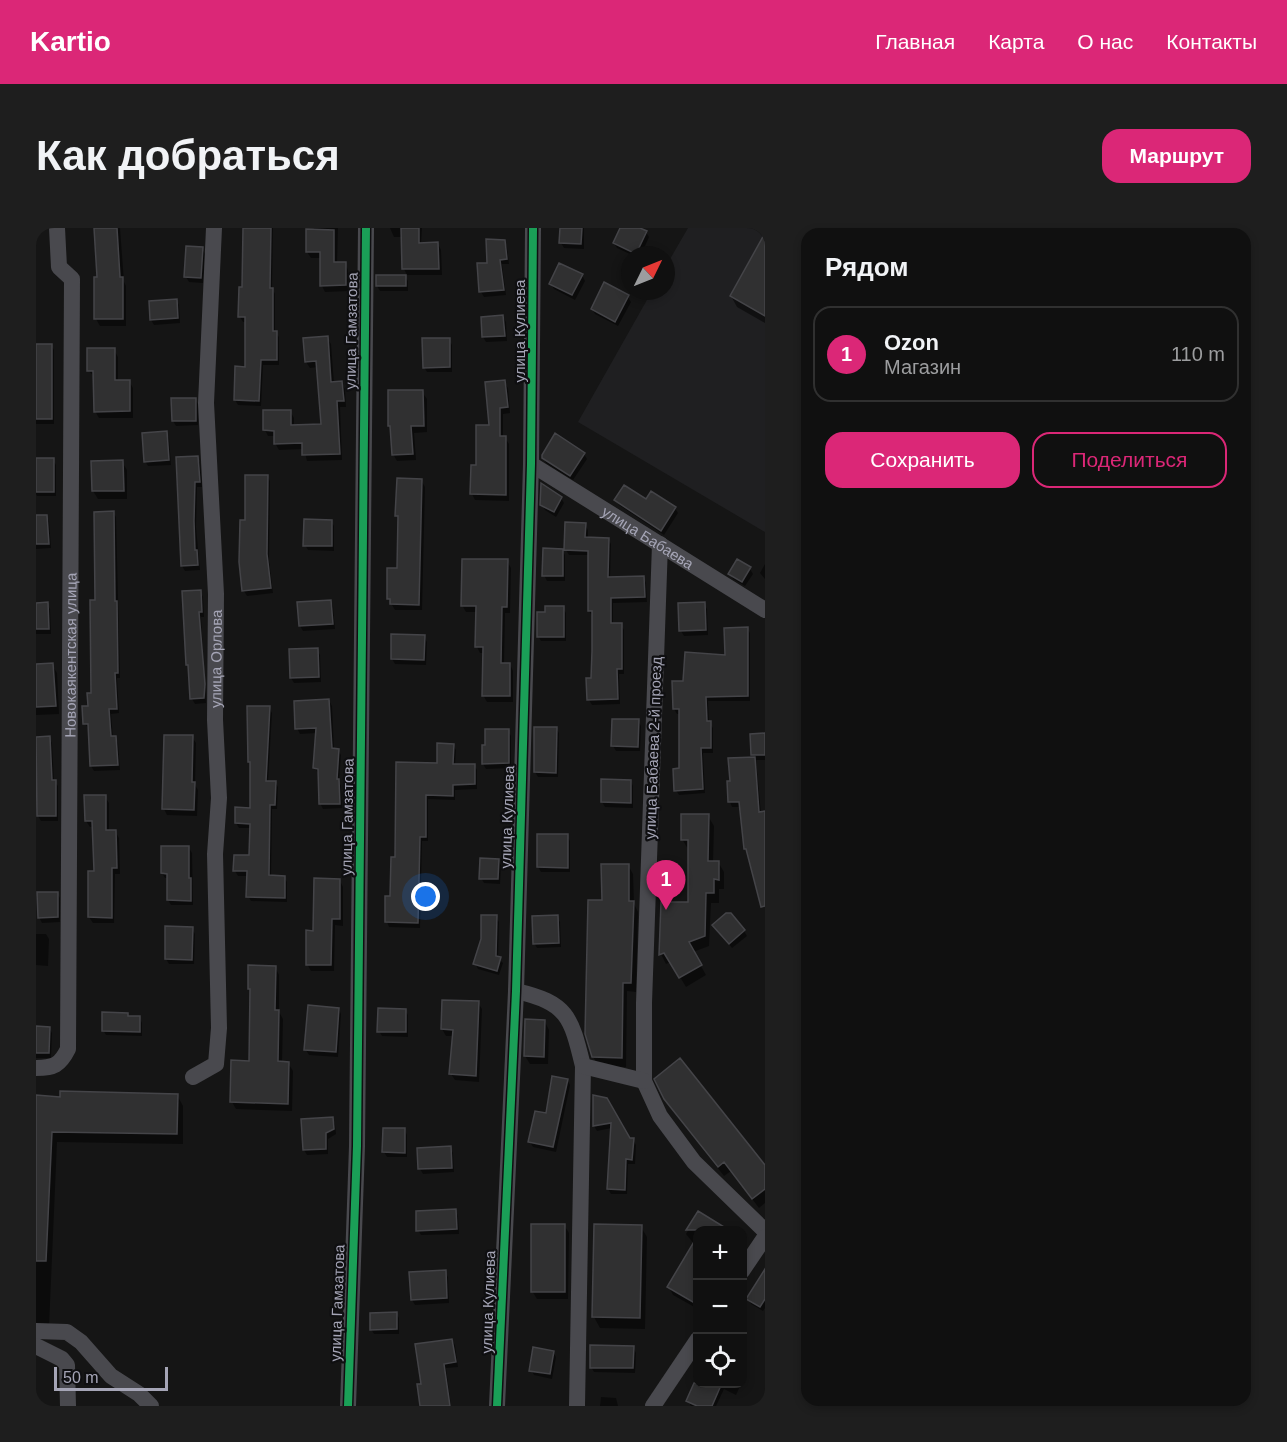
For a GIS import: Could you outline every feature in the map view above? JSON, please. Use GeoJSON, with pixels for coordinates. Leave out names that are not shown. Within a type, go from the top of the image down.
{"type":"FeatureCollection","features":[{"type":"Feature","properties":{"kind":"street","name":"Новокаякентская улица"},"geometry":{"type":"LineString","coordinates":[[36,1068],[48,1068],[62,1062],[68,1049],[72,279],[59,267],[57,228]]}},
{"type":"Feature","properties":{"kind":"street","name":"улица Орлова"},"geometry":{"type":"LineString","coordinates":[[193,1077],[216,1064],[219,1028],[215,854],[219,798],[215,720],[216,594],[206,403],[214,228]]}},
{"type":"Feature","properties":{"kind":"street","name":"улица Гамзатова"},"geometry":{"type":"LineString","coordinates":[[348,1406],[357,1146],[366,228]]}},
{"type":"Feature","properties":{"kind":"street","name":"улица Кулиева"},"geometry":{"type":"LineString","coordinates":[[498,1406],[516,991],[531,464],[533,228]]}},
{"type":"Feature","properties":{"kind":"street","name":"улица Бабаева"},"geometry":{"type":"LineString","coordinates":[[531,464],[765,610]]}},
{"type":"Feature","properties":{"kind":"street","name":"улица Бабаева 2-й проезд"},"geometry":{"type":"LineString","coordinates":[[660,544],[644,992],[644,1082],[660,1116],[694,1162],[765,1232]]}},
{"type":"Feature","properties":{"kind":"street"},"geometry":{"type":"LineString","coordinates":[[516,991],[542,997],[562,1010],[574,1030],[583,1066],[577,1406]]}},
{"type":"Feature","properties":{"kind":"street"},"geometry":{"type":"LineString","coordinates":[[583,1066],[644,1082]]}},
{"type":"Feature","properties":{"kind":"street"},"geometry":{"type":"LineString","coordinates":[[747,1264],[765,1237]]}},
{"type":"Feature","properties":{"kind":"street"},"geometry":{"type":"LineString","coordinates":[[36,1331],[67,1332],[81,1342],[111,1376],[139,1394],[151,1406]]}},
{"type":"Feature","properties":{"kind":"street"},"geometry":{"type":"LineString","coordinates":[[36,1346],[62,1359],[67,1365],[68,1406]]}},
{"type":"Feature","properties":{"kind":"street"},"geometry":{"type":"LineString","coordinates":[[653,1406],[693,1346]]}},
{"type":"Feature","properties":{"kind":"shaded area"},"geometry":{"type":"Polygon","coordinates":[[[688,228],[765,228],[765,532],[578,422],[647,300],[675,300],[675,250],[688,228]]]}},
{"type":"Feature","properties":{"kind":"building"},"geometry":{"type":"Polygon","coordinates":[[[94,228],[117,228],[120,277],[123,277],[123,319],[94,319],[94,277],[97,277],[94,228]]]}},
{"type":"Feature","properties":{"kind":"building"},"geometry":{"type":"Polygon","coordinates":[[[243,228],[271,228],[270,288],[273,288],[273,331],[277,331],[277,360],[261,360],[259,401],[234,400],[235,366],[245,367],[245,317],[238,317],[239,287],[242,287],[243,228]]]}},
{"type":"Feature","properties":{"kind":"building"},"geometry":{"type":"Polygon","coordinates":[[[401,228],[419,228],[419,243],[438,242],[439,269],[402,269],[401,228]]]}},
{"type":"Feature","properties":{"kind":"building"},"geometry":{"type":"Polygon","coordinates":[[[560,228],[582,228],[581,244],[559,243],[560,228]]]}},
{"type":"Feature","properties":{"kind":"building"},"geometry":{"type":"Polygon","coordinates":[[[620,228],[640,228],[647,231],[640,246],[621,247],[613,243],[620,228]]]}},
{"type":"Feature","properties":{"kind":"building"},"geometry":{"type":"Polygon","coordinates":[[[306,229],[334,230],[334,262],[346,262],[346,285],[320,286],[320,252],[306,252],[306,229]]]}},
{"type":"Feature","properties":{"kind":"building"},"geometry":{"type":"Polygon","coordinates":[[[765,233],[765,316],[730,296],[765,233]]]}},
{"type":"Feature","properties":{"kind":"building"},"geometry":{"type":"Polygon","coordinates":[[[486,239],[505,240],[507,259],[500,260],[504,290],[479,292],[477,263],[487,263],[486,239]]]}},
{"type":"Feature","properties":{"kind":"building"},"geometry":{"type":"Polygon","coordinates":[[[186,246],[203,247],[201,278],[184,277],[186,246]]]}},
{"type":"Feature","properties":{"kind":"building"},"geometry":{"type":"Polygon","coordinates":[[[559,263],[583,274],[572,295],[549,284],[559,263]]]}},
{"type":"Feature","properties":{"kind":"building"},"geometry":{"type":"Polygon","coordinates":[[[376,275],[406,275],[406,286],[376,286],[376,275]]]}},
{"type":"Feature","properties":{"kind":"building"},"geometry":{"type":"Polygon","coordinates":[[[604,282],[621,291],[621,300],[626,300],[615,322],[591,309],[604,282]]]}},
{"type":"Feature","properties":{"kind":"building"},"geometry":{"type":"Polygon","coordinates":[[[177,299],[178,318],[150,320],[149,301],[177,299]]]}},
{"type":"Feature","properties":{"kind":"building"},"geometry":{"type":"Polygon","coordinates":[[[503,315],[505,336],[482,337],[481,317],[503,315]]]}},
{"type":"Feature","properties":{"kind":"building"},"geometry":{"type":"Polygon","coordinates":[[[328,336],[331,382],[342,381],[344,401],[337,401],[340,454],[302,455],[302,443],[274,444],[274,431],[263,430],[263,410],[291,410],[291,425],[321,424],[316,361],[305,362],[303,338],[328,336]]]}},
{"type":"Feature","properties":{"kind":"building"},"geometry":{"type":"Polygon","coordinates":[[[422,338],[450,338],[450,367],[423,368],[422,338]]]}},
{"type":"Feature","properties":{"kind":"building"},"geometry":{"type":"Polygon","coordinates":[[[36,344],[52,344],[52,419],[36,419],[36,344]]]}},
{"type":"Feature","properties":{"kind":"building"},"geometry":{"type":"Polygon","coordinates":[[[87,348],[115,348],[115,380],[130,380],[130,411],[94,412],[93,371],[87,371],[87,348]]]}},
{"type":"Feature","properties":{"kind":"building"},"geometry":{"type":"Polygon","coordinates":[[[505,380],[508,407],[500,408],[500,436],[506,436],[506,495],[470,494],[471,465],[476,465],[476,425],[489,425],[485,382],[505,380]]]}},
{"type":"Feature","properties":{"kind":"building"},"geometry":{"type":"Polygon","coordinates":[[[388,390],[423,390],[424,426],[411,426],[413,454],[392,455],[390,426],[388,426],[388,390]]]}},
{"type":"Feature","properties":{"kind":"building"},"geometry":{"type":"Polygon","coordinates":[[[171,398],[196,398],[196,421],[172,421],[171,398]]]}},
{"type":"Feature","properties":{"kind":"building"},"geometry":{"type":"Polygon","coordinates":[[[167,431],[169,460],[144,462],[142,433],[167,431]]]}},
{"type":"Feature","properties":{"kind":"building"},"geometry":{"type":"Polygon","coordinates":[[[555,433],[585,453],[570,476],[542,458],[555,433]]]}},
{"type":"Feature","properties":{"kind":"building"},"geometry":{"type":"Polygon","coordinates":[[[198,456],[200,482],[195,482],[194,521],[198,565],[181,566],[176,457],[198,456]]]}},
{"type":"Feature","properties":{"kind":"building"},"geometry":{"type":"Polygon","coordinates":[[[36,458],[54,458],[54,492],[36,492],[36,458]]]}},
{"type":"Feature","properties":{"kind":"building"},"geometry":{"type":"Polygon","coordinates":[[[123,460],[124,491],[92,491],[91,461],[123,460]]]}},
{"type":"Feature","properties":{"kind":"building"},"geometry":{"type":"Polygon","coordinates":[[[245,475],[268,475],[267,554],[271,588],[242,591],[239,562],[240,520],[245,520],[245,475]]]}},
{"type":"Feature","properties":{"kind":"building"},"geometry":{"type":"Polygon","coordinates":[[[397,478],[422,479],[419,605],[390,604],[390,599],[387,599],[387,568],[397,568],[398,516],[395,516],[397,478]]]}},
{"type":"Feature","properties":{"kind":"building"},"geometry":{"type":"Polygon","coordinates":[[[541,483],[562,497],[554,512],[540,505],[541,483]]]}},
{"type":"Feature","properties":{"kind":"building"},"geometry":{"type":"Polygon","coordinates":[[[624,485],[646,499],[651,491],[676,507],[661,531],[614,500],[624,485]]]}},
{"type":"Feature","properties":{"kind":"building"},"geometry":{"type":"Polygon","coordinates":[[[114,511],[118,673],[115,673],[117,709],[109,709],[111,736],[116,736],[118,765],[90,766],[88,724],[83,724],[82,706],[88,706],[87,693],[91,693],[90,600],[95,600],[94,512],[114,511]]]}},
{"type":"Feature","properties":{"kind":"building"},"geometry":{"type":"Polygon","coordinates":[[[36,515],[47,515],[49,544],[36,544],[36,515]]]}},
{"type":"Feature","properties":{"kind":"building"},"geometry":{"type":"Polygon","coordinates":[[[304,519],[332,520],[332,546],[303,546],[304,519]]]}},
{"type":"Feature","properties":{"kind":"building"},"geometry":{"type":"Polygon","coordinates":[[[565,522],[586,523],[585,537],[609,538],[608,577],[644,576],[645,597],[611,598],[611,623],[622,623],[622,669],[617,669],[618,699],[587,700],[586,678],[591,678],[592,651],[592,611],[588,611],[588,551],[564,550],[565,522]]]}},
{"type":"Feature","properties":{"kind":"building"},"geometry":{"type":"Polygon","coordinates":[[[543,548],[563,549],[563,576],[542,576],[543,548]]]}},
{"type":"Feature","properties":{"kind":"building"},"geometry":{"type":"Polygon","coordinates":[[[462,559],[508,559],[507,607],[502,607],[501,663],[510,663],[510,696],[482,696],[483,647],[475,647],[476,606],[461,606],[462,559]]]}},
{"type":"Feature","properties":{"kind":"building"},"geometry":{"type":"Polygon","coordinates":[[[737,559],[751,567],[742,582],[728,574],[737,559]]]}},
{"type":"Feature","properties":{"kind":"building"},"geometry":{"type":"Polygon","coordinates":[[[201,590],[202,612],[199,612],[205,684],[204,698],[190,699],[182,591],[201,590]]]}},
{"type":"Feature","properties":{"kind":"building"},"geometry":{"type":"Polygon","coordinates":[[[331,600],[333,624],[299,626],[297,602],[331,600]]]}},
{"type":"Feature","properties":{"kind":"building"},"geometry":{"type":"Polygon","coordinates":[[[48,602],[49,629],[36,629],[36,603],[48,602]]]}},
{"type":"Feature","properties":{"kind":"building"},"geometry":{"type":"Polygon","coordinates":[[[705,602],[706,630],[679,631],[678,603],[705,602]]]}},
{"type":"Feature","properties":{"kind":"building"},"geometry":{"type":"Polygon","coordinates":[[[545,606],[564,606],[564,637],[537,637],[537,612],[545,612],[545,606]]]}},
{"type":"Feature","properties":{"kind":"building"},"geometry":{"type":"Polygon","coordinates":[[[748,627],[748,696],[706,697],[707,721],[711,721],[711,748],[701,748],[703,789],[674,791],[673,769],[679,768],[679,709],[673,709],[672,681],[683,681],[685,652],[725,655],[724,628],[748,627]]]}},
{"type":"Feature","properties":{"kind":"building"},"geometry":{"type":"Polygon","coordinates":[[[391,634],[425,635],[424,660],[391,659],[391,634]]]}},
{"type":"Feature","properties":{"kind":"building"},"geometry":{"type":"Polygon","coordinates":[[[318,648],[319,677],[290,678],[289,649],[318,648]]]}},
{"type":"Feature","properties":{"kind":"building"},"geometry":{"type":"Polygon","coordinates":[[[53,663],[56,706],[36,707],[36,664],[53,663]]]}},
{"type":"Feature","properties":{"kind":"building"},"geometry":{"type":"Polygon","coordinates":[[[329,699],[332,748],[339,749],[337,779],[339,779],[340,804],[319,804],[318,769],[313,768],[316,728],[295,729],[294,701],[329,699]]]}},
{"type":"Feature","properties":{"kind":"building"},"geometry":{"type":"Polygon","coordinates":[[[247,706],[270,706],[266,781],[276,781],[275,805],[270,805],[269,875],[285,876],[285,898],[246,897],[247,871],[233,871],[234,855],[249,855],[250,824],[235,823],[235,807],[250,808],[247,706]]]}},
{"type":"Feature","properties":{"kind":"building"},"geometry":{"type":"Polygon","coordinates":[[[612,719],[639,719],[638,747],[611,746],[612,719]]]}},
{"type":"Feature","properties":{"kind":"building"},"geometry":{"type":"Polygon","coordinates":[[[534,727],[557,727],[556,773],[534,772],[534,727]]]}},
{"type":"Feature","properties":{"kind":"building"},"geometry":{"type":"Polygon","coordinates":[[[485,729],[509,729],[509,763],[482,764],[485,729]]]}},
{"type":"Feature","properties":{"kind":"building"},"geometry":{"type":"Polygon","coordinates":[[[765,733],[765,755],[751,755],[750,734],[765,733]]]}},
{"type":"Feature","properties":{"kind":"building"},"geometry":{"type":"Polygon","coordinates":[[[164,735],[193,735],[194,810],[162,809],[164,735]]]}},
{"type":"Feature","properties":{"kind":"building"},"geometry":{"type":"Polygon","coordinates":[[[50,736],[52,780],[56,780],[56,816],[37,816],[36,737],[50,736]]]}},
{"type":"Feature","properties":{"kind":"building"},"geometry":{"type":"Polygon","coordinates":[[[437,743],[454,744],[453,764],[475,764],[475,784],[453,785],[453,796],[426,795],[426,837],[420,837],[418,923],[385,922],[385,896],[390,896],[391,857],[395,857],[396,762],[437,763],[437,743]]]}},
{"type":"Feature","properties":{"kind":"building"},"geometry":{"type":"Polygon","coordinates":[[[755,757],[759,812],[765,811],[765,906],[761,907],[746,849],[744,849],[739,802],[728,802],[727,781],[730,781],[728,758],[755,757]]]}},
{"type":"Feature","properties":{"kind":"building"},"geometry":{"type":"Polygon","coordinates":[[[601,779],[631,780],[631,803],[601,802],[601,779]]]}},
{"type":"Feature","properties":{"kind":"building"},"geometry":{"type":"Polygon","coordinates":[[[84,795],[106,795],[106,830],[116,830],[117,868],[112,868],[112,918],[88,917],[88,871],[94,871],[92,821],[85,821],[84,795]]]}},
{"type":"Feature","properties":{"kind":"building"},"geometry":{"type":"Polygon","coordinates":[[[681,814],[709,814],[708,861],[719,861],[719,880],[714,879],[714,893],[706,893],[705,936],[689,942],[702,965],[679,978],[664,953],[659,955],[661,902],[688,902],[688,840],[681,840],[681,814]]]}},
{"type":"Feature","properties":{"kind":"building"},"geometry":{"type":"Polygon","coordinates":[[[537,834],[568,834],[568,868],[537,867],[537,834]]]}},
{"type":"Feature","properties":{"kind":"building"},"geometry":{"type":"Polygon","coordinates":[[[161,846],[189,846],[191,901],[167,900],[167,874],[161,873],[161,846]]]}},
{"type":"Feature","properties":{"kind":"building"},"geometry":{"type":"Polygon","coordinates":[[[480,858],[499,859],[498,879],[479,879],[480,858]]]}},
{"type":"Feature","properties":{"kind":"building"},"geometry":{"type":"Polygon","coordinates":[[[601,864],[629,864],[629,901],[634,901],[631,983],[623,983],[622,1058],[592,1057],[585,1034],[588,900],[602,900],[601,864]]]}},
{"type":"Feature","properties":{"kind":"building"},"geometry":{"type":"Polygon","coordinates":[[[314,878],[340,879],[340,919],[332,919],[331,965],[306,965],[306,930],[313,931],[314,878]]]}},
{"type":"Feature","properties":{"kind":"building"},"geometry":{"type":"Polygon","coordinates":[[[37,892],[58,892],[58,917],[38,918],[37,892]]]}},
{"type":"Feature","properties":{"kind":"building"},"geometry":{"type":"Polygon","coordinates":[[[726,913],[731,913],[745,930],[729,944],[712,925],[726,913]]]}},
{"type":"Feature","properties":{"kind":"building"},"geometry":{"type":"Polygon","coordinates":[[[481,915],[497,915],[496,956],[501,957],[497,971],[473,964],[481,939],[481,915]]]}},
{"type":"Feature","properties":{"kind":"building"},"geometry":{"type":"Polygon","coordinates":[[[558,915],[559,943],[533,944],[532,916],[558,915]]]}},
{"type":"Feature","properties":{"kind":"building"},"geometry":{"type":"Polygon","coordinates":[[[165,926],[193,927],[192,960],[165,959],[165,926]]]}},
{"type":"Feature","properties":{"kind":"building"},"geometry":{"type":"Polygon","coordinates":[[[248,965],[276,966],[275,1010],[279,1010],[278,1061],[289,1062],[288,1104],[230,1102],[231,1060],[249,1061],[248,965]]]}},
{"type":"Feature","properties":{"kind":"building"},"geometry":{"type":"Polygon","coordinates":[[[442,1000],[479,1001],[476,1076],[449,1074],[453,1030],[441,1029],[442,1000]]]}},
{"type":"Feature","properties":{"kind":"building"},"geometry":{"type":"Polygon","coordinates":[[[308,1005],[339,1008],[336,1052],[304,1050],[308,1005]]]}},
{"type":"Feature","properties":{"kind":"building"},"geometry":{"type":"Polygon","coordinates":[[[378,1008],[406,1009],[406,1032],[377,1032],[378,1008]]]}},
{"type":"Feature","properties":{"kind":"building"},"geometry":{"type":"Polygon","coordinates":[[[102,1012],[140,1016],[140,1032],[102,1031],[102,1012]]]}},
{"type":"Feature","properties":{"kind":"building"},"geometry":{"type":"Polygon","coordinates":[[[525,1019],[545,1020],[544,1057],[524,1056],[525,1019]]]}},
{"type":"Feature","properties":{"kind":"building"},"geometry":{"type":"Polygon","coordinates":[[[36,1026],[50,1027],[49,1053],[36,1053],[36,1026]]]}},
{"type":"Feature","properties":{"kind":"building"},"geometry":{"type":"Polygon","coordinates":[[[680,1058],[765,1165],[765,1189],[752,1199],[724,1162],[718,1167],[664,1099],[654,1079],[680,1058]]]}},
{"type":"Feature","properties":{"kind":"building"},"geometry":{"type":"Polygon","coordinates":[[[552,1076],[568,1079],[553,1147],[528,1142],[535,1111],[546,1113],[552,1076]]]}},
{"type":"Feature","properties":{"kind":"building"},"geometry":{"type":"Polygon","coordinates":[[[60,1091],[178,1094],[177,1134],[52,1132],[46,1261],[36,1261],[36,1095],[60,1097],[60,1091]]]}},
{"type":"Feature","properties":{"kind":"building"},"geometry":{"type":"Polygon","coordinates":[[[593,1095],[607,1098],[630,1138],[634,1138],[632,1160],[626,1159],[625,1190],[607,1189],[611,1123],[593,1126],[593,1095]]]}},
{"type":"Feature","properties":{"kind":"building"},"geometry":{"type":"Polygon","coordinates":[[[333,1117],[334,1129],[326,1133],[326,1149],[303,1150],[301,1119],[333,1117]]]}},
{"type":"Feature","properties":{"kind":"building"},"geometry":{"type":"Polygon","coordinates":[[[383,1128],[405,1128],[405,1153],[382,1152],[383,1128]]]}},
{"type":"Feature","properties":{"kind":"building"},"geometry":{"type":"Polygon","coordinates":[[[451,1146],[452,1168],[418,1169],[417,1148],[451,1146]]]}},
{"type":"Feature","properties":{"kind":"building"},"geometry":{"type":"Polygon","coordinates":[[[456,1209],[457,1229],[416,1231],[416,1211],[456,1209]]]}},
{"type":"Feature","properties":{"kind":"building"},"geometry":{"type":"Polygon","coordinates":[[[698,1211],[722,1226],[693,1226],[693,1230],[686,1230],[698,1211]]]}},
{"type":"Feature","properties":{"kind":"building"},"geometry":{"type":"Polygon","coordinates":[[[531,1224],[565,1224],[565,1292],[531,1292],[531,1224]]]}},
{"type":"Feature","properties":{"kind":"building"},"geometry":{"type":"Polygon","coordinates":[[[594,1224],[642,1225],[640,1318],[592,1317],[594,1224]]]}},
{"type":"Feature","properties":{"kind":"building"},"geometry":{"type":"Polygon","coordinates":[[[693,1243],[693,1302],[667,1287],[693,1243]]]}},
{"type":"Feature","properties":{"kind":"building"},"geometry":{"type":"Polygon","coordinates":[[[765,1269],[765,1299],[760,1307],[747,1297],[765,1269]]]}},
{"type":"Feature","properties":{"kind":"building"},"geometry":{"type":"Polygon","coordinates":[[[446,1270],[447,1298],[411,1300],[409,1272],[446,1270]]]}},
{"type":"Feature","properties":{"kind":"building"},"geometry":{"type":"Polygon","coordinates":[[[397,1312],[397,1329],[370,1330],[370,1313],[397,1312]]]}},
{"type":"Feature","properties":{"kind":"building"},"geometry":{"type":"Polygon","coordinates":[[[452,1339],[456,1362],[444,1364],[450,1406],[420,1406],[417,1384],[421,1384],[415,1344],[452,1339]]]}},
{"type":"Feature","properties":{"kind":"building"},"geometry":{"type":"Polygon","coordinates":[[[590,1345],[634,1346],[633,1368],[590,1368],[590,1345]]]}},
{"type":"Feature","properties":{"kind":"building"},"geometry":{"type":"Polygon","coordinates":[[[533,1347],[554,1351],[550,1374],[529,1371],[533,1347]]]}},
{"type":"Feature","properties":{"kind":"building"},"geometry":{"type":"Polygon","coordinates":[[[693,1385],[693,1388],[720,1388],[712,1406],[697,1406],[686,1401],[693,1385]]]}},
{"type":"Feature","properties":{"kind":"cycle path"},"geometry":{"type":"LineString","coordinates":[[348,1406],[357,1146],[366,228]]}},
{"type":"Feature","properties":{"kind":"cycle path"},"geometry":{"type":"LineString","coordinates":[[497,1406],[516,991],[531,464],[533,228]]}},
{"type":"Feature","properties":{"kind":"place","name":"Ozon"},"geometry":{"type":"Point","coordinates":[666,910]}}]}
